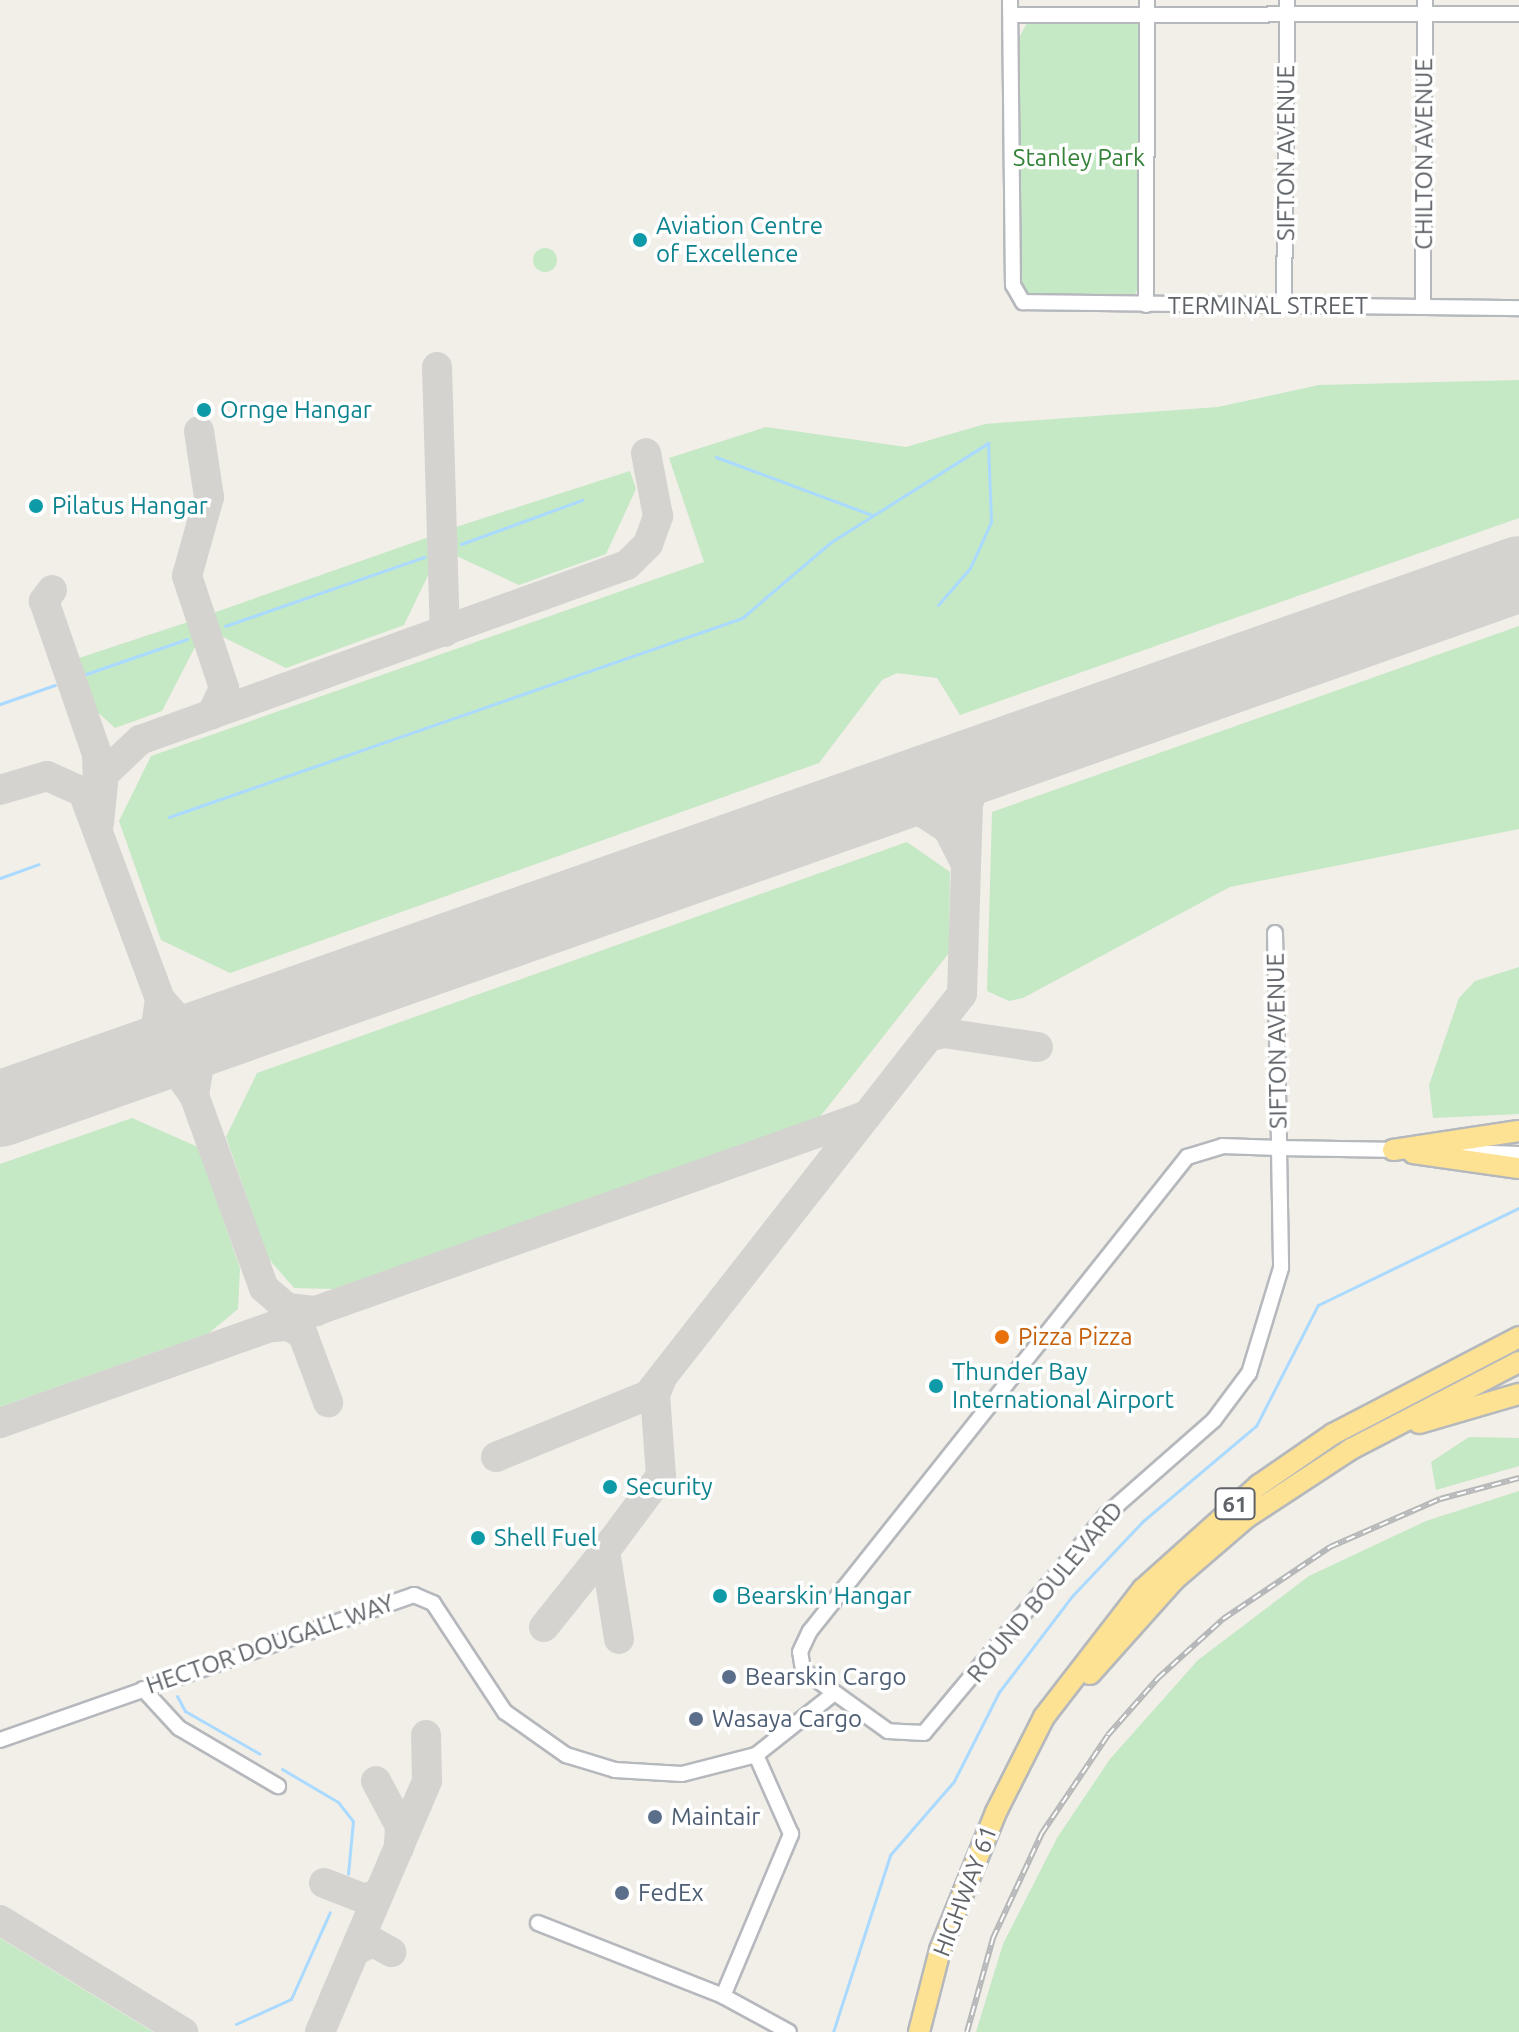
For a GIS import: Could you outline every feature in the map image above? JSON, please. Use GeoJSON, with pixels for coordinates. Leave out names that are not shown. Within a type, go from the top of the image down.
{"type":"FeatureCollection","features":[{"type":"Feature","properties":{"kind":"highway"},"geometry":{"type":"LineString","coordinates":[[1393,1150],[1519,1131]]}},
{"type":"Feature","properties":{"kind":"highway"},"geometry":{"type":"LineString","coordinates":[[1393,1150],[1519,1168]]}},
{"type":"Feature","properties":{"kind":"highway"},"geometry":{"type":"LineString","coordinates":[[1455,1367],[1519,1330]]}},
{"type":"Feature","properties":{"kind":"highway","name":"61"},"geometry":{"type":"LineString","coordinates":[[1025,1755],[1074,1671],[1199,1534],[1333,1434],[1455,1367],[1519,1337]]}},
{"type":"Feature","properties":{"kind":"highway","name":"61"},"geometry":{"type":"LineString","coordinates":[[1025,1755],[1174,1580],[1246,1518],[1351,1449],[1519,1362]]}},
{"type":"Feature","properties":{"kind":"highway"},"geometry":{"type":"LineString","coordinates":[[1351,1449],[1519,1394]]}},
{"type":"Feature","properties":{"kind":"highway","name":"HIGHWAY 61"},"geometry":{"type":"LineString","coordinates":[[919,2032],[969,1871],[1025,1755]]}},
{"type":"Feature","properties":{"kind":"street","name":"SIFTON AVENUE"},"geometry":{"type":"LineString","coordinates":[[1284,306],[1287,7]]}},
{"type":"Feature","properties":{"kind":"street"},"geometry":{"type":"LineString","coordinates":[[1010,8],[1425,8],[1519,14]]}},
{"type":"Feature","properties":{"kind":"street","name":"TERMINAL STREET"},"geometry":{"type":"LineString","coordinates":[[1010,8],[1018,297],[1030,305],[1519,308]]}},
{"type":"Feature","properties":{"kind":"street"},"geometry":{"type":"LineString","coordinates":[[1146,305],[1147,8]]}},
{"type":"Feature","properties":{"kind":"street","name":"CHILTON AVENUE"},"geometry":{"type":"LineString","coordinates":[[1423,307],[1425,8]]}},
{"type":"Feature","properties":{"kind":"street","name":"SIFTON AVENUE"},"geometry":{"type":"LineString","coordinates":[[1275,933],[1279,1148]]}},
{"type":"Feature","properties":{"kind":"street"},"geometry":{"type":"LineString","coordinates":[[1393,1150],[1519,1144]]}},
{"type":"Feature","properties":{"kind":"street","name":"ROUND BOULEVARD"},"geometry":{"type":"LineString","coordinates":[[1279,1148],[1277,1294],[1257,1357],[1227,1405],[1107,1514],[934,1727],[913,1736],[888,1731],[832,1695],[803,1670],[802,1644],[1176,1170],[1204,1147],[1279,1148],[1393,1150]]}},
{"type":"Feature","properties":{"kind":"street"},"geometry":{"type":"LineString","coordinates":[[1393,1150],[1519,1154]]}},
{"type":"Feature","properties":{"kind":"street","name":"HECTOR DOUGALL WAY"},"geometry":{"type":"LineString","coordinates":[[0,1740],[414,1595],[433,1603],[484,1691],[566,1755],[659,1775],[756,1755]]}},
{"type":"Feature","properties":{"kind":"street"},"geometry":{"type":"LineString","coordinates":[[143,1689],[179,1728],[278,1786]]}},
{"type":"Feature","properties":{"kind":"street"},"geometry":{"type":"LineString","coordinates":[[723,1996],[791,1834],[756,1755],[832,1695]]}},
{"type":"Feature","properties":{"kind":"street"},"geometry":{"type":"LineString","coordinates":[[538,1923],[723,1996],[789,2032]]}},
{"type":"Feature","properties":{"kind":"green space","name":"Stanley Park"},"geometry":{"type":"Polygon","coordinates":[[[1028,21],[1140,21],[1140,284],[1133,298],[1032,297],[1020,287],[1019,38],[1028,21]]]}},
{"type":"Feature","properties":{"kind":"green space"},"geometry":{"type":"Polygon","coordinates":[[[545,248],[554,251],[557,260],[554,269],[545,272],[536,269],[533,260],[536,251],[545,248]]]}},
{"type":"Feature","properties":{"kind":"green space"},"geometry":{"type":"Polygon","coordinates":[[[1519,380],[1519,518],[960,715],[937,678],[897,673],[882,680],[819,763],[230,973],[161,940],[119,821],[151,756],[704,562],[669,458],[766,427],[906,447],[985,424],[1218,407],[1319,385],[1519,380]]]}},
{"type":"Feature","properties":{"kind":"green space"},"geometry":{"type":"Polygon","coordinates":[[[630,471],[636,489],[606,554],[519,585],[450,553],[456,527],[630,471]]]}},
{"type":"Feature","properties":{"kind":"green space"},"geometry":{"type":"Polygon","coordinates":[[[432,536],[433,565],[404,625],[286,668],[221,636],[213,613],[432,536]]]}},
{"type":"Feature","properties":{"kind":"green space"},"geometry":{"type":"Polygon","coordinates":[[[188,622],[196,645],[162,711],[115,728],[93,708],[76,659],[188,622]]]}},
{"type":"Feature","properties":{"kind":"green space"},"geometry":{"type":"Polygon","coordinates":[[[1519,626],[1519,829],[1230,887],[1023,998],[1009,1001],[987,991],[992,812],[1519,626]]]}},
{"type":"Feature","properties":{"kind":"green space"},"geometry":{"type":"Polygon","coordinates":[[[907,842],[950,872],[949,953],[819,1118],[334,1289],[294,1288],[268,1258],[226,1137],[257,1073],[907,842]]]}},
{"type":"Feature","properties":{"kind":"green space"},"geometry":{"type":"Polygon","coordinates":[[[1519,967],[1519,1114],[1433,1118],[1429,1085],[1459,998],[1475,981],[1519,967]]]}},
{"type":"Feature","properties":{"kind":"green space"},"geometry":{"type":"Polygon","coordinates":[[[132,1118],[198,1147],[240,1268],[238,1309],[209,1333],[0,1407],[0,1164],[132,1118]]]}},
{"type":"Feature","properties":{"kind":"green space"},"geometry":{"type":"Polygon","coordinates":[[[1469,1437],[1519,1438],[1519,1466],[1436,1490],[1431,1462],[1469,1437]]]}},
{"type":"Feature","properties":{"kind":"green space"},"geometry":{"type":"Polygon","coordinates":[[[1519,1491],[1519,2032],[976,2032],[1003,1944],[1057,1838],[1110,1759],[1198,1660],[1309,1576],[1426,1521],[1519,1491]]]}},
{"type":"Feature","properties":{"kind":"green space"},"geometry":{"type":"Polygon","coordinates":[[[0,1938],[153,2032],[0,2032],[0,1938]]]}},
{"type":"Feature","properties":{"kind":"waterway"},"geometry":{"type":"LineString","coordinates":[[938,605],[970,568],[991,522],[988,443]]}},
{"type":"Feature","properties":{"kind":"waterway"},"geometry":{"type":"LineString","coordinates":[[169,817],[742,618],[831,542],[988,443]]}},
{"type":"Feature","properties":{"kind":"waterway"},"geometry":{"type":"LineString","coordinates":[[716,457],[872,515]]}},
{"type":"Feature","properties":{"kind":"waterway"},"geometry":{"type":"LineString","coordinates":[[461,544],[582,500]]}},
{"type":"Feature","properties":{"kind":"waterway"},"geometry":{"type":"LineString","coordinates":[[225,626],[424,557]]}},
{"type":"Feature","properties":{"kind":"waterway"},"geometry":{"type":"LineString","coordinates":[[86,674],[187,639]]}},
{"type":"Feature","properties":{"kind":"waterway"},"geometry":{"type":"LineString","coordinates":[[0,704],[55,685]]}},
{"type":"Feature","properties":{"kind":"waterway"},"geometry":{"type":"LineString","coordinates":[[0,878],[39,864]]}},
{"type":"Feature","properties":{"kind":"waterway"},"geometry":{"type":"LineString","coordinates":[[833,2032],[890,1855],[954,1781],[999,1692],[1073,1595],[1143,1521],[1256,1426],[1318,1305],[1519,1208]]}},
{"type":"Feature","properties":{"kind":"waterway"},"geometry":{"type":"LineString","coordinates":[[177,1696],[185,1711],[260,1754]]}},
{"type":"Feature","properties":{"kind":"waterway"},"geometry":{"type":"LineString","coordinates":[[282,1769],[338,1802],[353,1821],[348,1874]]}},
{"type":"Feature","properties":{"kind":"waterway"},"geometry":{"type":"LineString","coordinates":[[236,2024],[291,1999],[330,1912]]}},
{"type":"Feature","properties":{"kind":"taxiway"},"geometry":{"type":"LineString","coordinates":[[437,367],[445,632]]}},
{"type":"Feature","properties":{"kind":"taxiway"},"geometry":{"type":"LineString","coordinates":[[199,431],[209,497],[187,576],[224,688],[212,714]]}},
{"type":"Feature","properties":{"kind":"taxiway"},"geometry":{"type":"LineString","coordinates":[[99,823],[104,774],[140,740],[627,565],[648,544],[658,516],[646,453]]}},
{"type":"Feature","properties":{"kind":"taxiway"},"geometry":{"type":"LineString","coordinates":[[52,590],[44,601],[97,754],[98,788]]}},
{"type":"Feature","properties":{"kind":"taxiway"},"geometry":{"type":"LineString","coordinates":[[496,1457],[648,1395],[962,994],[968,804],[976,781],[1002,760],[1099,726]]}},
{"type":"Feature","properties":{"kind":"taxiway"},"geometry":{"type":"LineString","coordinates":[[0,790],[47,776],[83,792],[160,999],[183,1025],[212,1031],[321,994]]}},
{"type":"Feature","properties":{"kind":"taxiway"},"geometry":{"type":"LineString","coordinates":[[835,820],[878,805],[916,808],[948,829],[965,862]]}},
{"type":"Feature","properties":{"kind":"taxiway"},"geometry":{"type":"LineString","coordinates":[[119,1064],[154,1040],[160,999]]}},
{"type":"Feature","properties":{"kind":"taxiway"},"geometry":{"type":"LineString","coordinates":[[235,1030],[201,1053],[194,1095],[264,1288],[287,1308],[317,1311]]}},
{"type":"Feature","properties":{"kind":"taxiway"},"geometry":{"type":"LineString","coordinates":[[928,1037],[944,1033],[1038,1047]]}},
{"type":"Feature","properties":{"kind":"taxiway"},"geometry":{"type":"LineString","coordinates":[[34,1101],[142,1063],[178,1073],[194,1095]]}},
{"type":"Feature","properties":{"kind":"taxiway"},"geometry":{"type":"LineString","coordinates":[[0,1423],[865,1116]]}},
{"type":"Feature","properties":{"kind":"taxiway"},"geometry":{"type":"LineString","coordinates":[[272,1327],[290,1326],[303,1335],[328,1402]]}},
{"type":"Feature","properties":{"kind":"taxiway"},"geometry":{"type":"LineString","coordinates":[[619,1639],[605,1551],[661,1476],[655,1395],[662,1378]]}},
{"type":"Feature","properties":{"kind":"taxiway"},"geometry":{"type":"LineString","coordinates":[[544,1627],[607,1548]]}},
{"type":"Feature","properties":{"kind":"taxiway"},"geometry":{"type":"LineString","coordinates":[[320,2032],[427,1781],[426,1735]]}},
{"type":"Feature","properties":{"kind":"taxiway"},"geometry":{"type":"LineString","coordinates":[[376,1781],[400,1826],[399,1848]]}},
{"type":"Feature","properties":{"kind":"taxiway"},"geometry":{"type":"LineString","coordinates":[[324,1883],[365,1899],[379,1893]]}},
{"type":"Feature","properties":{"kind":"taxiway"},"geometry":{"type":"LineString","coordinates":[[0,1920],[183,2032]]}},
{"type":"Feature","properties":{"kind":"taxiway"},"geometry":{"type":"LineString","coordinates":[[355,1951],[373,1942],[391,1952]]}},
{"type":"Feature","properties":{"kind":"runway"},"geometry":{"type":"LineString","coordinates":[[0,1109],[1519,574]]}},
{"type":"Feature","properties":{"kind":"railway"},"geometry":{"type":"LineString","coordinates":[[967,2032],[993,1938],[1042,1833],[1108,1735],[1158,1678],[1223,1619],[1330,1547],[1440,1499],[1519,1478]]}},
{"type":"Feature","properties":{"kind":"place","name":"Aviation Centre of Excellence"},"geometry":{"type":"Point","coordinates":[640,240]}},
{"type":"Feature","properties":{"kind":"place","name":"Ornge Hangar"},"geometry":{"type":"Point","coordinates":[204,410]}},
{"type":"Feature","properties":{"kind":"place","name":"Pilatus Hangar"},"geometry":{"type":"Point","coordinates":[36,506]}},
{"type":"Feature","properties":{"kind":"place","name":"Pizza Pizza"},"geometry":{"type":"Point","coordinates":[1002,1337]}},
{"type":"Feature","properties":{"kind":"place","name":"Thunder Bay International Airport"},"geometry":{"type":"Point","coordinates":[936,1386]}},
{"type":"Feature","properties":{"kind":"place","name":"Security"},"geometry":{"type":"Point","coordinates":[610,1487]}},
{"type":"Feature","properties":{"kind":"place","name":"Shell Fuel"},"geometry":{"type":"Point","coordinates":[478,1538]}},
{"type":"Feature","properties":{"kind":"place","name":"Bearskin Hangar"},"geometry":{"type":"Point","coordinates":[720,1596]}},
{"type":"Feature","properties":{"kind":"place","name":"Bearskin Cargo"},"geometry":{"type":"Point","coordinates":[729,1677]}},
{"type":"Feature","properties":{"kind":"place","name":"Wasaya Cargo"},"geometry":{"type":"Point","coordinates":[696,1719]}},
{"type":"Feature","properties":{"kind":"place","name":"Maintair"},"geometry":{"type":"Point","coordinates":[655,1817]}},
{"type":"Feature","properties":{"kind":"place","name":"FedEx"},"geometry":{"type":"Point","coordinates":[622,1893]}}]}
